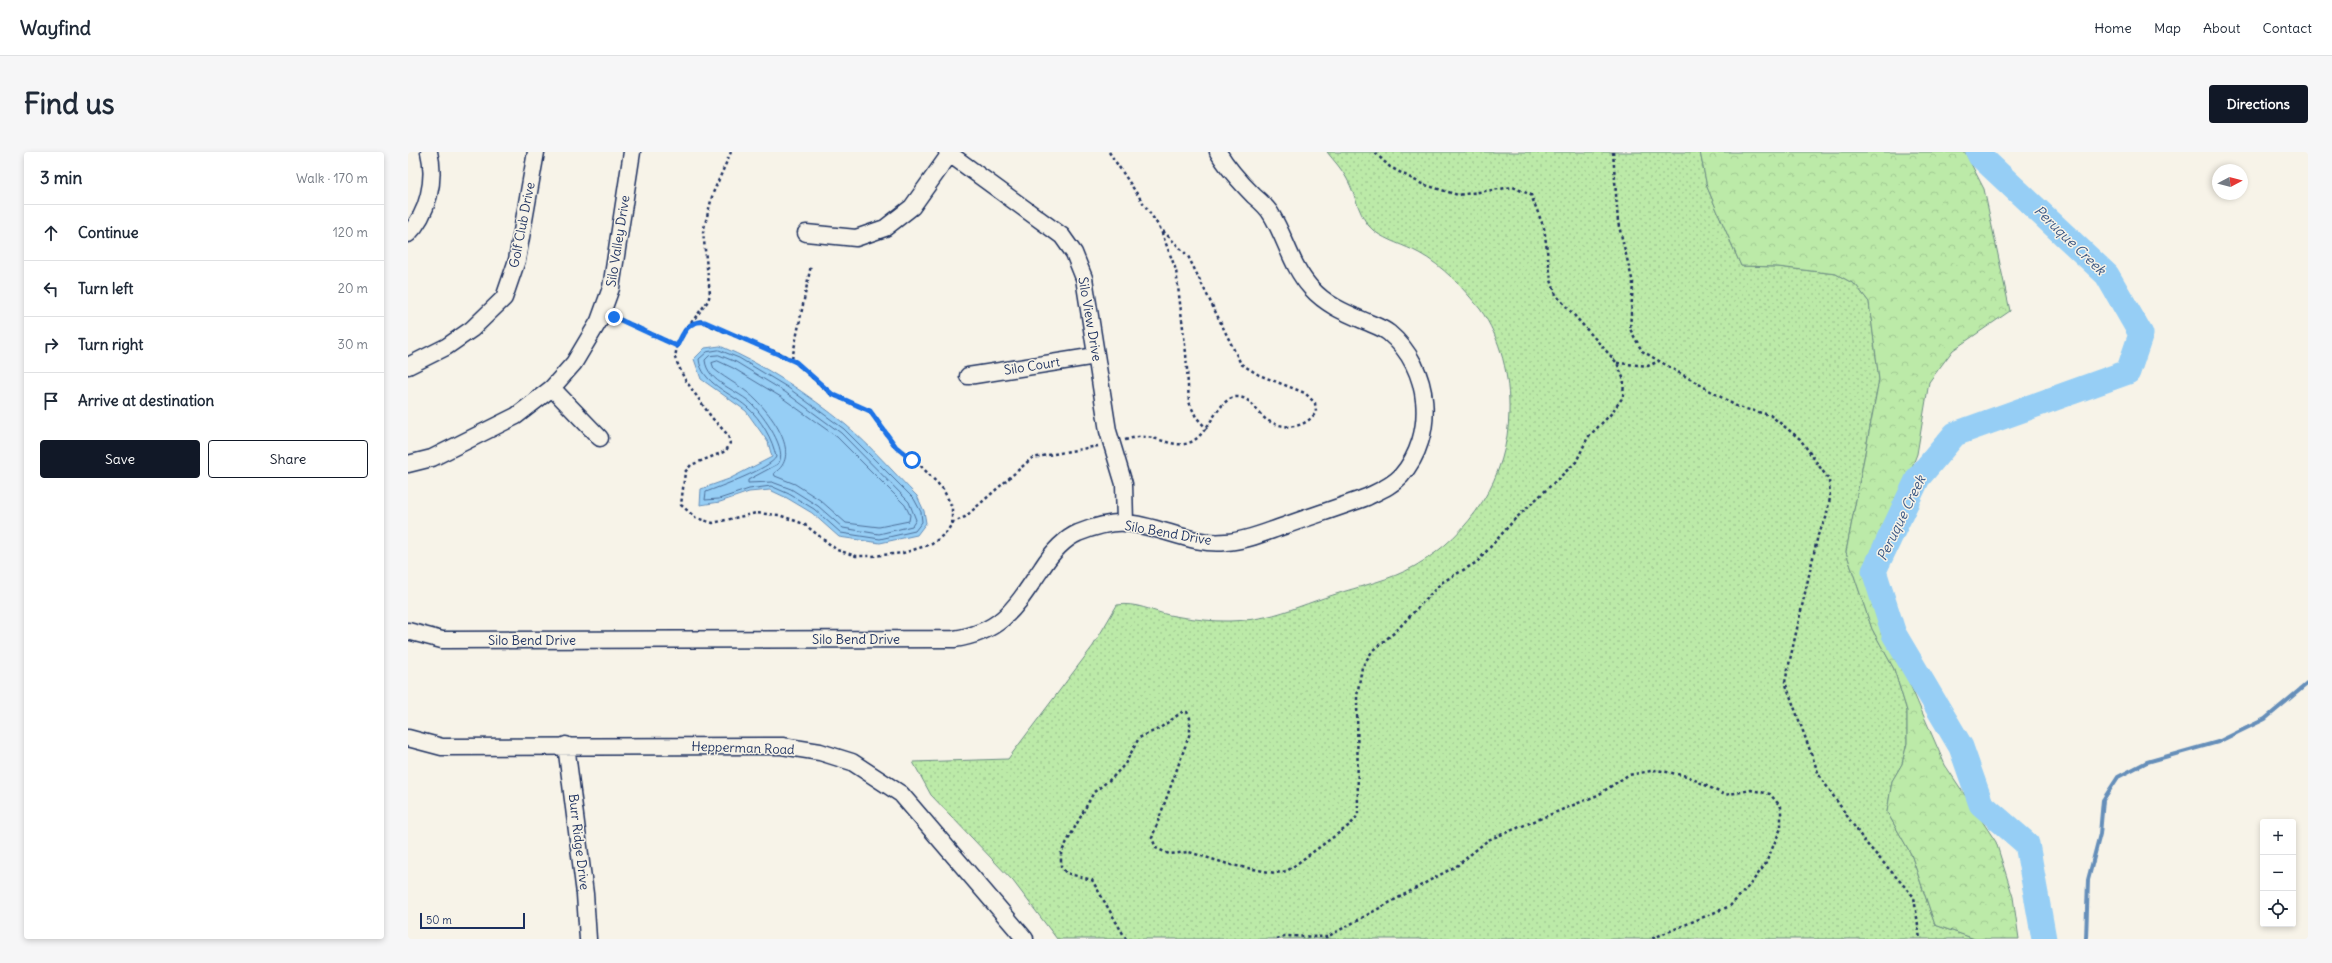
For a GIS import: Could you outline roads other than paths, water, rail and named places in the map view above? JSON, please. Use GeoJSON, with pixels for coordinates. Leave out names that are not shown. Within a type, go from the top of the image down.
{"type":"FeatureCollection","features":[{"type":"Feature","properties":{"kind":"street"},"geometry":{"type":"LineString","coordinates":[[408,234],[417,225],[430,195],[431,161],[429,152]]}},
{"type":"Feature","properties":{"kind":"street","name":"Golf Club Drive"},"geometry":{"type":"LineString","coordinates":[[408,366],[446,347],[472,329],[504,298],[517,260],[536,152]]}},
{"type":"Feature","properties":{"kind":"street","name":"Silo Valley Drive"},"geometry":{"type":"LineString","coordinates":[[408,464],[432,458],[516,416],[552,388],[584,348],[599,321],[611,288],[632,152]]}},
{"type":"Feature","properties":{"kind":"street","name":"Silo Bend Drive"},"geometry":{"type":"LineString","coordinates":[[408,631],[442,640],[954,639],[988,630],[1004,620],[1017,605],[1050,556],[1062,543],[1077,534],[1125,523],[1206,541],[1225,543],[1252,537],[1367,497],[1384,489],[1400,477],[1413,460],[1422,438],[1425,419],[1423,394],[1414,364],[1404,348],[1388,332],[1340,310],[1325,301],[1311,289],[1294,265],[1271,213],[1228,169],[1218,152]]}},
{"type":"Feature","properties":{"kind":"street"},"geometry":{"type":"LineString","coordinates":[[806,232],[856,238],[886,228],[912,207],[948,153]]}},
{"type":"Feature","properties":{"kind":"street","name":"Silo View Drive"},"geometry":{"type":"LineString","coordinates":[[948,153],[1062,236],[1074,253],[1084,278],[1108,431],[1124,484],[1125,523]]}},
{"type":"Feature","properties":{"kind":"street","name":"Silo Court"},"geometry":{"type":"LineString","coordinates":[[968,376],[1096,356]]}},
{"type":"Feature","properties":{"kind":"street"},"geometry":{"type":"LineString","coordinates":[[552,388],[600,438]]}},
{"type":"Feature","properties":{"kind":"street","name":"Hepperman Road"},"geometry":{"type":"LineString","coordinates":[[408,738],[442,747],[566,745],[782,746],[820,752],[852,762],[901,794],[1025,939]]}},
{"type":"Feature","properties":{"kind":"street","name":"Burr Ridge Drive"},"geometry":{"type":"LineString","coordinates":[[566,745],[585,894],[588,939]]}},
{"type":"Feature","properties":{"kind":"water"},"geometry":{"type":"Polygon","coordinates":[[[720,346],[770,371],[801,391],[832,413],[864,442],[917,496],[924,511],[926,523],[917,535],[880,543],[839,537],[812,513],[770,490],[749,492],[720,502],[700,505],[701,489],[729,479],[772,457],[768,442],[746,411],[701,379],[694,359],[705,348],[720,346]]]}},
{"type":"Feature","properties":{"kind":"waterway","name":"Peruque Creek"},"geometry":{"type":"LineString","coordinates":[[1978,152],[1980,156],[2107,275],[2141,334],[2128,372],[1955,434],[1918,478],[1874,571],[1894,634],[1961,747],[1981,804],[2027,844],[2044,939]]}},
{"type":"Feature","properties":{"kind":"waterway"},"geometry":{"type":"LineString","coordinates":[[2086,939],[2088,880],[2100,834],[2103,800],[2118,777],[2147,762],[2218,742],[2265,719],[2308,683]]}}]}
